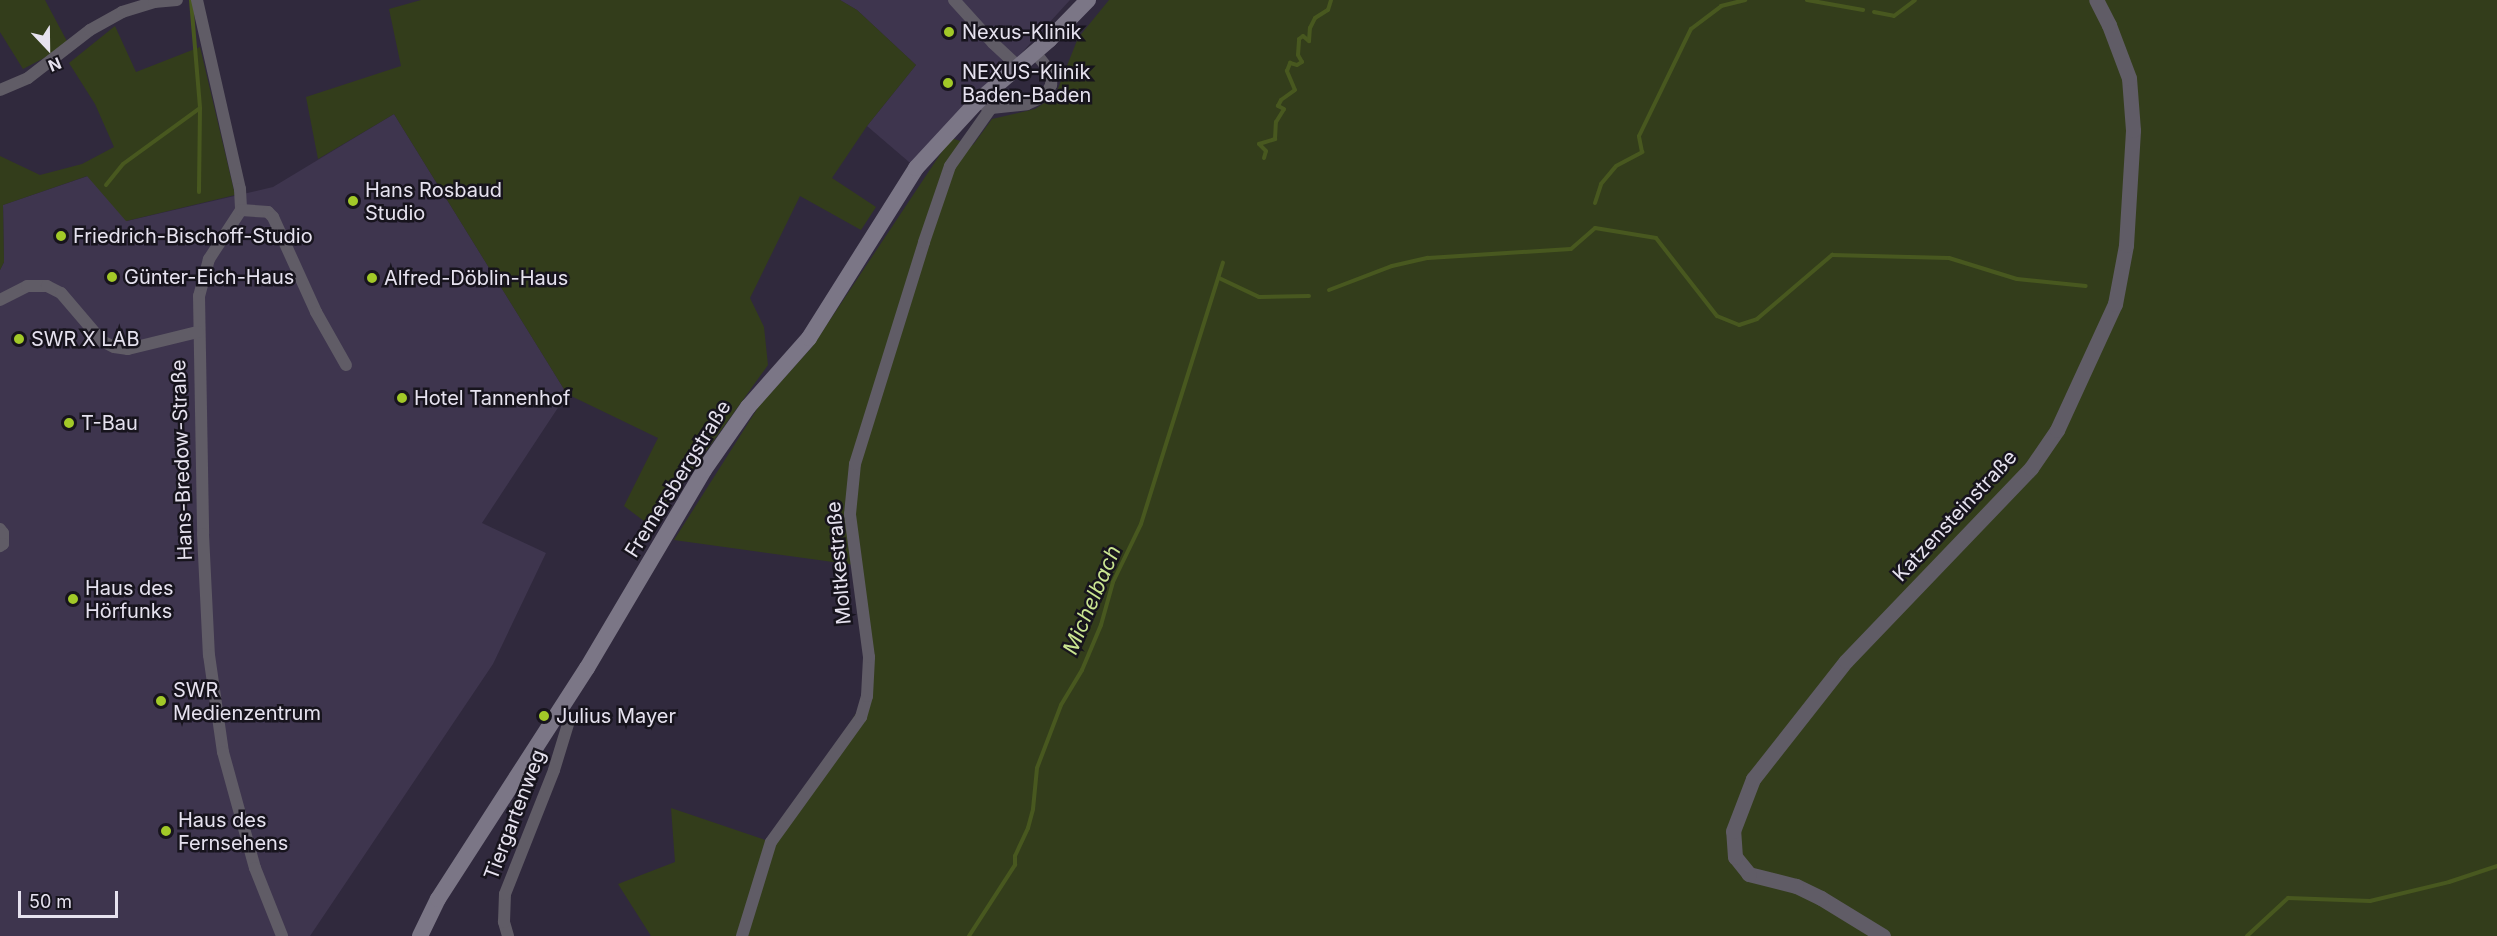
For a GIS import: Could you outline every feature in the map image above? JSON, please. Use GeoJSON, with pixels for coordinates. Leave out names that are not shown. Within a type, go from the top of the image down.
{"type":"FeatureCollection","features":[{"type":"Feature","properties":{"kind":"main road","name":"Fremersbergstraße"},"geometry":{"type":"LineString","coordinates":[[420,936],[438,899],[561,710],[729,432],[809,338],[916,168],[984,105],[1019,67],[1088,0]]}},
{"type":"Feature","properties":{"kind":"street"},"geometry":{"type":"LineString","coordinates":[[0,90],[28,78],[90,30],[122,12],[154,2],[177,0]]}},
{"type":"Feature","properties":{"kind":"street"},"geometry":{"type":"LineString","coordinates":[[197,0],[240,189],[241,210],[268,212],[273,218],[316,312],[346,365]]}},
{"type":"Feature","properties":{"kind":"street"},"geometry":{"type":"LineString","coordinates":[[954,0],[993,43],[1019,67]]}},
{"type":"Feature","properties":{"kind":"street","name":"Katzensteinstraße"},"geometry":{"type":"LineString","coordinates":[[1883,936],[1821,898],[1796,886],[1749,874],[1735,857],[1732,844],[1734,824],[1753,780],[1846,661],[2031,468],[2057,430],[2115,303],[2127,244],[2133,130],[2129,78],[2109,25],[2096,0]]}},
{"type":"Feature","properties":{"kind":"street"},"geometry":{"type":"LineString","coordinates":[[984,105],[1027,104],[1045,96],[1051,85],[1052,74],[1035,52]]}},
{"type":"Feature","properties":{"kind":"street","name":"Moltkestraße"},"geometry":{"type":"LineString","coordinates":[[742,936],[771,842],[861,717],[867,696],[868,657],[850,514],[855,464],[924,242],[951,166],[984,105]]}},
{"type":"Feature","properties":{"kind":"street","name":"Hans-Bredow-Straße"},"geometry":{"type":"LineString","coordinates":[[241,210],[209,259],[199,296],[198,332],[209,654],[216,713],[255,868],[282,936]]}},
{"type":"Feature","properties":{"kind":"street","name":"Hans-Bredow-Straße"},"geometry":{"type":"LineString","coordinates":[[0,300],[27,286],[47,286],[61,293],[102,341],[114,347],[128,349],[198,332]]}},
{"type":"Feature","properties":{"kind":"street"},"geometry":{"type":"LineString","coordinates":[[0,529],[3,533],[3,544],[0,546]]}},
{"type":"Feature","properties":{"kind":"street","name":"Tiergartenweg"},"geometry":{"type":"LineString","coordinates":[[508,936],[504,922],[505,894],[554,770],[569,721],[561,710]]}},
{"type":"Feature","properties":{"kind":"shaded area","name":"NEXUS-Klinik Baden-Baden"},"geometry":{"type":"Polygon","coordinates":[[[840,0],[1070,0],[916,168],[867,126],[916,65],[857,10],[840,0]]]}},
{"type":"Feature","properties":{"kind":"shaded area"},"geometry":{"type":"Polygon","coordinates":[[[394,114],[567,394],[482,523],[546,553],[493,664],[310,936],[0,936],[0,270],[4,262],[3,205],[88,176],[127,221],[273,187],[394,114]]]}},
{"type":"Feature","properties":{"kind":"green space"},"geometry":{"type":"Polygon","coordinates":[[[0,0],[45,0],[69,45],[23,69],[0,32],[0,0]]]}},
{"type":"Feature","properties":{"kind":"green space"},"geometry":{"type":"Polygon","coordinates":[[[421,0],[840,0],[857,10],[916,65],[867,126],[832,178],[876,207],[861,230],[800,196],[750,298],[764,327],[768,365],[652,527],[624,506],[658,438],[567,394],[394,114],[318,159],[306,97],[401,66],[389,9],[421,0]]]}},
{"type":"Feature","properties":{"kind":"green space"},"geometry":{"type":"Polygon","coordinates":[[[1109,0],[2497,0],[2497,936],[651,936],[618,884],[675,862],[671,808],[771,842],[812,786],[867,695],[855,565],[674,540],[759,406],[812,347],[951,138],[973,145],[992,119],[1035,109],[1055,96],[1078,38],[1109,0]]]}},
{"type":"Feature","properties":{"kind":"green space"},"geometry":{"type":"Polygon","coordinates":[[[115,26],[136,72],[200,47],[235,195],[126,221],[87,176],[3,205],[4,262],[0,270],[0,156],[40,175],[82,164],[114,147],[95,104],[69,63],[115,26]]]}},
{"type":"Feature","properties":{"kind":"waterway"},"geometry":{"type":"LineString","coordinates":[[191,0],[200,108],[199,192]]}},
{"type":"Feature","properties":{"kind":"waterway","name":"Michelbach"},"geometry":{"type":"LineString","coordinates":[[1264,158],[1266,151],[1259,144],[1275,139],[1276,122],[1284,109],[1278,106],[1281,100],[1295,90],[1287,71],[1290,63],[1297,65],[1302,62],[1298,55],[1299,39],[1303,36],[1309,41],[1310,28],[1315,18],[1328,10],[1331,0]]}},
{"type":"Feature","properties":{"kind":"waterway"},"geometry":{"type":"LineString","coordinates":[[1595,203],[1601,184],[1616,166],[1642,152],[1639,136],[1691,29],[1721,6],[1745,0]]}},
{"type":"Feature","properties":{"kind":"waterway"},"geometry":{"type":"LineString","coordinates":[[1807,0],[1863,10]]}},
{"type":"Feature","properties":{"kind":"waterway"},"geometry":{"type":"LineString","coordinates":[[1874,12],[1894,16],[1915,0]]}},
{"type":"Feature","properties":{"kind":"waterway"},"geometry":{"type":"LineString","coordinates":[[106,185],[123,164],[200,108]]}},
{"type":"Feature","properties":{"kind":"waterway"},"geometry":{"type":"LineString","coordinates":[[1329,290],[1392,266],[1428,258],[1571,249],[1595,228],[1656,238],[1717,316],[1739,325],[1757,319],[1832,255],[1949,258],[2017,279],[2086,286]]}},
{"type":"Feature","properties":{"kind":"waterway","name":"Michelbach"},"geometry":{"type":"LineString","coordinates":[[969,936],[1015,865],[1015,856],[1028,828],[1033,809],[1037,768],[1061,705],[1082,670],[1101,625],[1113,582],[1141,524],[1223,263]]}},
{"type":"Feature","properties":{"kind":"waterway"},"geometry":{"type":"LineString","coordinates":[[1219,278],[1259,297],[1309,296]]}},
{"type":"Feature","properties":{"kind":"waterway"},"geometry":{"type":"LineString","coordinates":[[2247,936],[2288,898],[2370,901],[2449,882],[2497,866]]}},
{"type":"Feature","properties":{"kind":"place","name":"Nexus-Klinik"},"geometry":{"type":"Point","coordinates":[949,32]}},
{"type":"Feature","properties":{"kind":"place","name":"NEXUS-Klinik Baden-Baden"},"geometry":{"type":"Point","coordinates":[948,83]}},
{"type":"Feature","properties":{"kind":"place","name":"Hans Rosbaud Studio"},"geometry":{"type":"Point","coordinates":[353,201]}},
{"type":"Feature","properties":{"kind":"place","name":"Friedrich-Bischoff-Studio"},"geometry":{"type":"Point","coordinates":[61,236]}},
{"type":"Feature","properties":{"kind":"place","name":"Günter-Eich-Haus"},"geometry":{"type":"Point","coordinates":[112,277]}},
{"type":"Feature","properties":{"kind":"place","name":"Alfred-Döblin-Haus"},"geometry":{"type":"Point","coordinates":[372,278]}},
{"type":"Feature","properties":{"kind":"place","name":"SWR X LAB"},"geometry":{"type":"Point","coordinates":[19,339]}},
{"type":"Feature","properties":{"kind":"place","name":"Hotel Tannenhof"},"geometry":{"type":"Point","coordinates":[402,398]}},
{"type":"Feature","properties":{"kind":"place","name":"T-Bau"},"geometry":{"type":"Point","coordinates":[69,423]}},
{"type":"Feature","properties":{"kind":"place","name":"Haus des Hörfunks"},"geometry":{"type":"Point","coordinates":[73,599]}},
{"type":"Feature","properties":{"kind":"place","name":"SWR Medienzentrum"},"geometry":{"type":"Point","coordinates":[161,701]}},
{"type":"Feature","properties":{"kind":"place","name":"Julius Mayer"},"geometry":{"type":"Point","coordinates":[544,716]}},
{"type":"Feature","properties":{"kind":"place","name":"Haus des Fernsehens"},"geometry":{"type":"Point","coordinates":[166,831]}}]}
